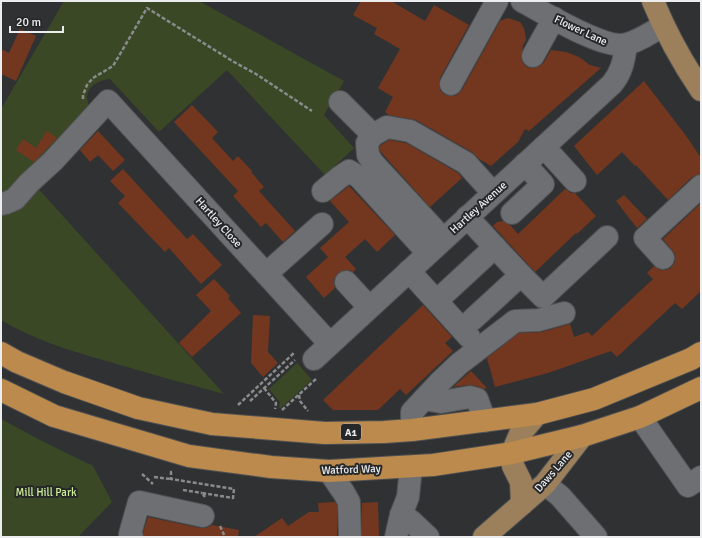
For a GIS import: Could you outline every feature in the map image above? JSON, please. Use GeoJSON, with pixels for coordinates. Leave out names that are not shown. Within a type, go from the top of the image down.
{"type":"FeatureCollection","features":[{"type":"Feature","properties":{"kind":"highway","name":"A1"},"geometry":{"type":"LineString","coordinates":[[1,353],[17,362],[64,382],[138,408],[212,424],[325,433],[412,430],[537,414],[594,399],[701,354]]}},
{"type":"Feature","properties":{"kind":"highway","name":"Watford Way"},"geometry":{"type":"LineString","coordinates":[[1,390],[54,416],[189,456],[272,467],[329,471],[411,467],[512,454],[582,436],[640,417],[701,388]]}},
{"type":"Feature","properties":{"kind":"main road"},"geometry":{"type":"LineString","coordinates":[[653,1],[663,26],[701,90]]}},
{"type":"Feature","properties":{"kind":"main road"},"geometry":{"type":"LineString","coordinates":[[512,454],[520,434],[537,414]]}},
{"type":"Feature","properties":{"kind":"main road","name":"Daws Lane"},"geometry":{"type":"LineString","coordinates":[[484,537],[544,484],[582,436]]}},
{"type":"Feature","properties":{"kind":"main road","name":"Daws Lane"},"geometry":{"type":"LineString","coordinates":[[512,454],[513,466],[522,482],[522,504]]}},
{"type":"Feature","properties":{"kind":"street"},"geometry":{"type":"LineString","coordinates":[[451,84],[497,1]]}},
{"type":"Feature","properties":{"kind":"street","name":"Flower Lane"},"geometry":{"type":"LineString","coordinates":[[522,1],[581,33],[613,45],[626,45]]}},
{"type":"Feature","properties":{"kind":"street"},"geometry":{"type":"LineString","coordinates":[[533,56],[554,18]]}},
{"type":"Feature","properties":{"kind":"street"},"geometry":{"type":"LineString","coordinates":[[626,45],[663,26]]}},
{"type":"Feature","properties":{"kind":"street","name":"Hartley Avenue"},"geometry":{"type":"LineString","coordinates":[[305,360],[330,344],[617,78],[623,66],[626,45]]}},
{"type":"Feature","properties":{"kind":"street","name":"Hartley Close"},"geometry":{"type":"LineString","coordinates":[[90,119],[108,101],[330,344]]}},
{"type":"Feature","properties":{"kind":"street"},"geometry":{"type":"LineString","coordinates":[[340,102],[373,135]]}},
{"type":"Feature","properties":{"kind":"street"},"geometry":{"type":"LineString","coordinates":[[1,204],[15,199],[28,183],[53,161],[90,119]]}},
{"type":"Feature","properties":{"kind":"street"},"geometry":{"type":"LineString","coordinates":[[436,246],[368,155],[367,144],[373,135],[387,127],[410,131],[466,163],[493,193]]}},
{"type":"Feature","properties":{"kind":"street"},"geometry":{"type":"LineString","coordinates":[[544,147],[575,181]]}},
{"type":"Feature","properties":{"kind":"street"},"geometry":{"type":"LineString","coordinates":[[512,213],[543,184],[525,164]]}},
{"type":"Feature","properties":{"kind":"street"},"geometry":{"type":"LineString","coordinates":[[323,191],[349,171],[360,177],[436,246]]}},
{"type":"Feature","properties":{"kind":"street"},"geometry":{"type":"LineString","coordinates":[[663,258],[645,238],[701,186]]}},
{"type":"Feature","properties":{"kind":"street"},"geometry":{"type":"LineString","coordinates":[[467,217],[543,297],[608,237]]}},
{"type":"Feature","properties":{"kind":"street"},"geometry":{"type":"LineString","coordinates":[[266,274],[322,224]]}},
{"type":"Feature","properties":{"kind":"street"},"geometry":{"type":"LineString","coordinates":[[443,295],[495,247]]}},
{"type":"Feature","properties":{"kind":"street"},"geometry":{"type":"LineString","coordinates":[[409,271],[470,329],[521,275]]}},
{"type":"Feature","properties":{"kind":"street"},"geometry":{"type":"LineString","coordinates":[[346,282],[369,307]]}},
{"type":"Feature","properties":{"kind":"street"},"geometry":{"type":"LineString","coordinates":[[412,430],[412,412],[459,364],[515,321],[539,320],[564,313]]}},
{"type":"Feature","properties":{"kind":"street"},"geometry":{"type":"LineString","coordinates":[[424,399],[441,402],[470,397],[477,399],[486,421]]}},
{"type":"Feature","properties":{"kind":"street"},"geometry":{"type":"LineString","coordinates":[[640,417],[688,486],[701,477]]}},
{"type":"Feature","properties":{"kind":"street"},"geometry":{"type":"LineString","coordinates":[[396,537],[401,515],[408,497],[411,467]]}},
{"type":"Feature","properties":{"kind":"street"},"geometry":{"type":"LineString","coordinates":[[329,471],[349,502],[350,537]]}},
{"type":"Feature","properties":{"kind":"street"},"geometry":{"type":"LineString","coordinates":[[544,484],[560,496],[596,537]]}},
{"type":"Feature","properties":{"kind":"street"},"geometry":{"type":"LineString","coordinates":[[132,537],[130,534],[139,502],[203,516]]}},
{"type":"Feature","properties":{"kind":"street"},"geometry":{"type":"LineString","coordinates":[[401,515],[411,521],[428,537]]}},
{"type":"Feature","properties":{"kind":"path"},"geometry":{"type":"LineString","coordinates":[[90,119],[84,109],[83,95],[87,85],[93,78],[113,66],[147,8],[256,74],[312,111]]}},
{"type":"Feature","properties":{"kind":"path"},"geometry":{"type":"LineString","coordinates":[[250,401],[264,388],[305,360]]}},
{"type":"Feature","properties":{"kind":"path"},"geometry":{"type":"LineString","coordinates":[[282,410],[316,379],[305,360]]}},
{"type":"Feature","properties":{"kind":"path"},"geometry":{"type":"LineString","coordinates":[[238,405],[305,360]]}},
{"type":"Feature","properties":{"kind":"path"},"geometry":{"type":"LineString","coordinates":[[264,388],[276,403],[275,410]]}},
{"type":"Feature","properties":{"kind":"path"},"geometry":{"type":"LineString","coordinates":[[299,394],[300,401],[309,412]]}},
{"type":"Feature","properties":{"kind":"path"},"geometry":{"type":"LineString","coordinates":[[171,479],[171,472],[179,473]]}},
{"type":"Feature","properties":{"kind":"path"},"geometry":{"type":"LineString","coordinates":[[142,474],[154,485]]}},
{"type":"Feature","properties":{"kind":"path"},"geometry":{"type":"LineString","coordinates":[[154,477],[234,489]]}},
{"type":"Feature","properties":{"kind":"path"},"geometry":{"type":"LineString","coordinates":[[182,490],[202,493]]}},
{"type":"Feature","properties":{"kind":"green space"},"geometry":{"type":"Polygon","coordinates":[[[64,1],[199,1],[344,81],[324,115],[354,148],[325,175],[227,70],[159,132],[110,79],[96,83],[90,89],[87,98],[90,107],[102,120],[34,184],[224,394],[64,348],[25,333],[1,320],[1,109],[64,1]]]}},
{"type":"Feature","properties":{"kind":"green space"},"geometry":{"type":"Polygon","coordinates":[[[297,363],[312,380],[281,408],[279,408],[280,402],[269,389],[297,363]]]}},
{"type":"Feature","properties":{"kind":"green space","name":"Mill Hill Park"},"geometry":{"type":"Polygon","coordinates":[[[1,419],[93,466],[112,502],[78,537],[1,537],[1,419]]]}},
{"type":"Feature","properties":{"kind":"building"},"geometry":{"type":"Polygon","coordinates":[[[361,1],[391,1],[425,21],[434,5],[469,25],[440,78],[440,90],[445,95],[457,95],[462,90],[500,21],[508,18],[520,22],[524,28],[526,40],[522,47],[521,57],[523,63],[527,67],[534,68],[540,66],[551,50],[566,52],[579,57],[590,65],[601,68],[529,131],[525,129],[518,142],[491,166],[479,159],[472,152],[416,120],[389,115],[385,112],[393,97],[378,88],[400,49],[374,34],[377,28],[353,15],[361,1]]]}},
{"type":"Feature","properties":{"kind":"building"},"geometry":{"type":"Polygon","coordinates":[[[20,29],[36,36],[16,81],[1,74],[1,49],[9,53],[20,29]]]}},
{"type":"Feature","properties":{"kind":"building"},"geometry":{"type":"Polygon","coordinates":[[[644,81],[687,137],[701,158],[701,174],[692,177],[668,200],[622,152],[597,175],[574,146],[644,81]]]}},
{"type":"Feature","properties":{"kind":"building"},"geometry":{"type":"Polygon","coordinates":[[[192,105],[218,132],[212,138],[233,161],[238,156],[252,171],[251,172],[264,187],[259,191],[295,231],[283,242],[266,223],[261,227],[233,196],[238,191],[174,122],[192,105]]]}},
{"type":"Feature","properties":{"kind":"building"},"geometry":{"type":"Polygon","coordinates":[[[47,131],[57,138],[34,162],[16,150],[23,139],[36,148],[47,131]]]}},
{"type":"Feature","properties":{"kind":"building"},"geometry":{"type":"Polygon","coordinates":[[[98,131],[125,160],[113,171],[98,155],[90,162],[80,150],[98,131]]]}},
{"type":"Feature","properties":{"kind":"building"},"geometry":{"type":"Polygon","coordinates":[[[389,140],[406,143],[458,173],[462,178],[430,207],[380,151],[381,145],[389,140]]]}},
{"type":"Feature","properties":{"kind":"building"},"geometry":{"type":"Polygon","coordinates":[[[123,169],[187,239],[193,234],[222,265],[201,284],[169,248],[165,252],[118,203],[125,196],[110,181],[123,169]]]}},
{"type":"Feature","properties":{"kind":"building"},"geometry":{"type":"Polygon","coordinates":[[[349,186],[395,235],[377,252],[365,239],[345,257],[356,269],[353,272],[344,270],[338,273],[334,279],[335,288],[324,298],[306,277],[328,257],[320,248],[349,222],[330,201],[349,186]]]}},
{"type":"Feature","properties":{"kind":"building"},"geometry":{"type":"Polygon","coordinates":[[[565,189],[571,193],[575,193],[596,216],[535,272],[493,226],[497,222],[503,221],[510,225],[518,234],[565,189]]]}},
{"type":"Feature","properties":{"kind":"building"},"geometry":{"type":"Polygon","coordinates":[[[624,195],[647,219],[637,228],[616,201],[624,195]]]}},
{"type":"Feature","properties":{"kind":"building"},"geometry":{"type":"Polygon","coordinates":[[[701,203],[701,291],[682,309],[675,303],[617,357],[611,351],[548,373],[495,387],[487,358],[519,333],[542,332],[570,324],[574,337],[588,332],[592,336],[653,279],[647,273],[654,266],[660,270],[671,268],[675,262],[675,255],[663,239],[701,203]]]}},
{"type":"Feature","properties":{"kind":"building"},"geometry":{"type":"Polygon","coordinates":[[[214,279],[230,296],[228,298],[241,313],[192,357],[179,343],[211,311],[196,295],[214,279]]]}},
{"type":"Feature","properties":{"kind":"building"},"geometry":{"type":"Polygon","coordinates":[[[423,305],[452,337],[445,343],[453,351],[406,395],[400,389],[378,410],[333,410],[323,400],[423,305]]]}},
{"type":"Feature","properties":{"kind":"building"},"geometry":{"type":"Polygon","coordinates":[[[253,315],[270,316],[268,352],[278,363],[263,377],[251,363],[253,315]]]}},
{"type":"Feature","properties":{"kind":"building"},"geometry":{"type":"Polygon","coordinates":[[[471,371],[487,388],[484,389],[473,385],[453,387],[471,371]]]}},
{"type":"Feature","properties":{"kind":"building"},"geometry":{"type":"Polygon","coordinates":[[[335,502],[337,505],[337,537],[254,537],[282,518],[288,526],[309,512],[319,512],[318,503],[335,502]]]}},
{"type":"Feature","properties":{"kind":"building"},"geometry":{"type":"Polygon","coordinates":[[[378,502],[379,537],[362,537],[362,503],[378,502]]]}},
{"type":"Feature","properties":{"kind":"building"},"geometry":{"type":"Polygon","coordinates":[[[148,517],[200,528],[206,528],[212,525],[239,530],[238,537],[144,537],[143,533],[148,517]]]}}]}
